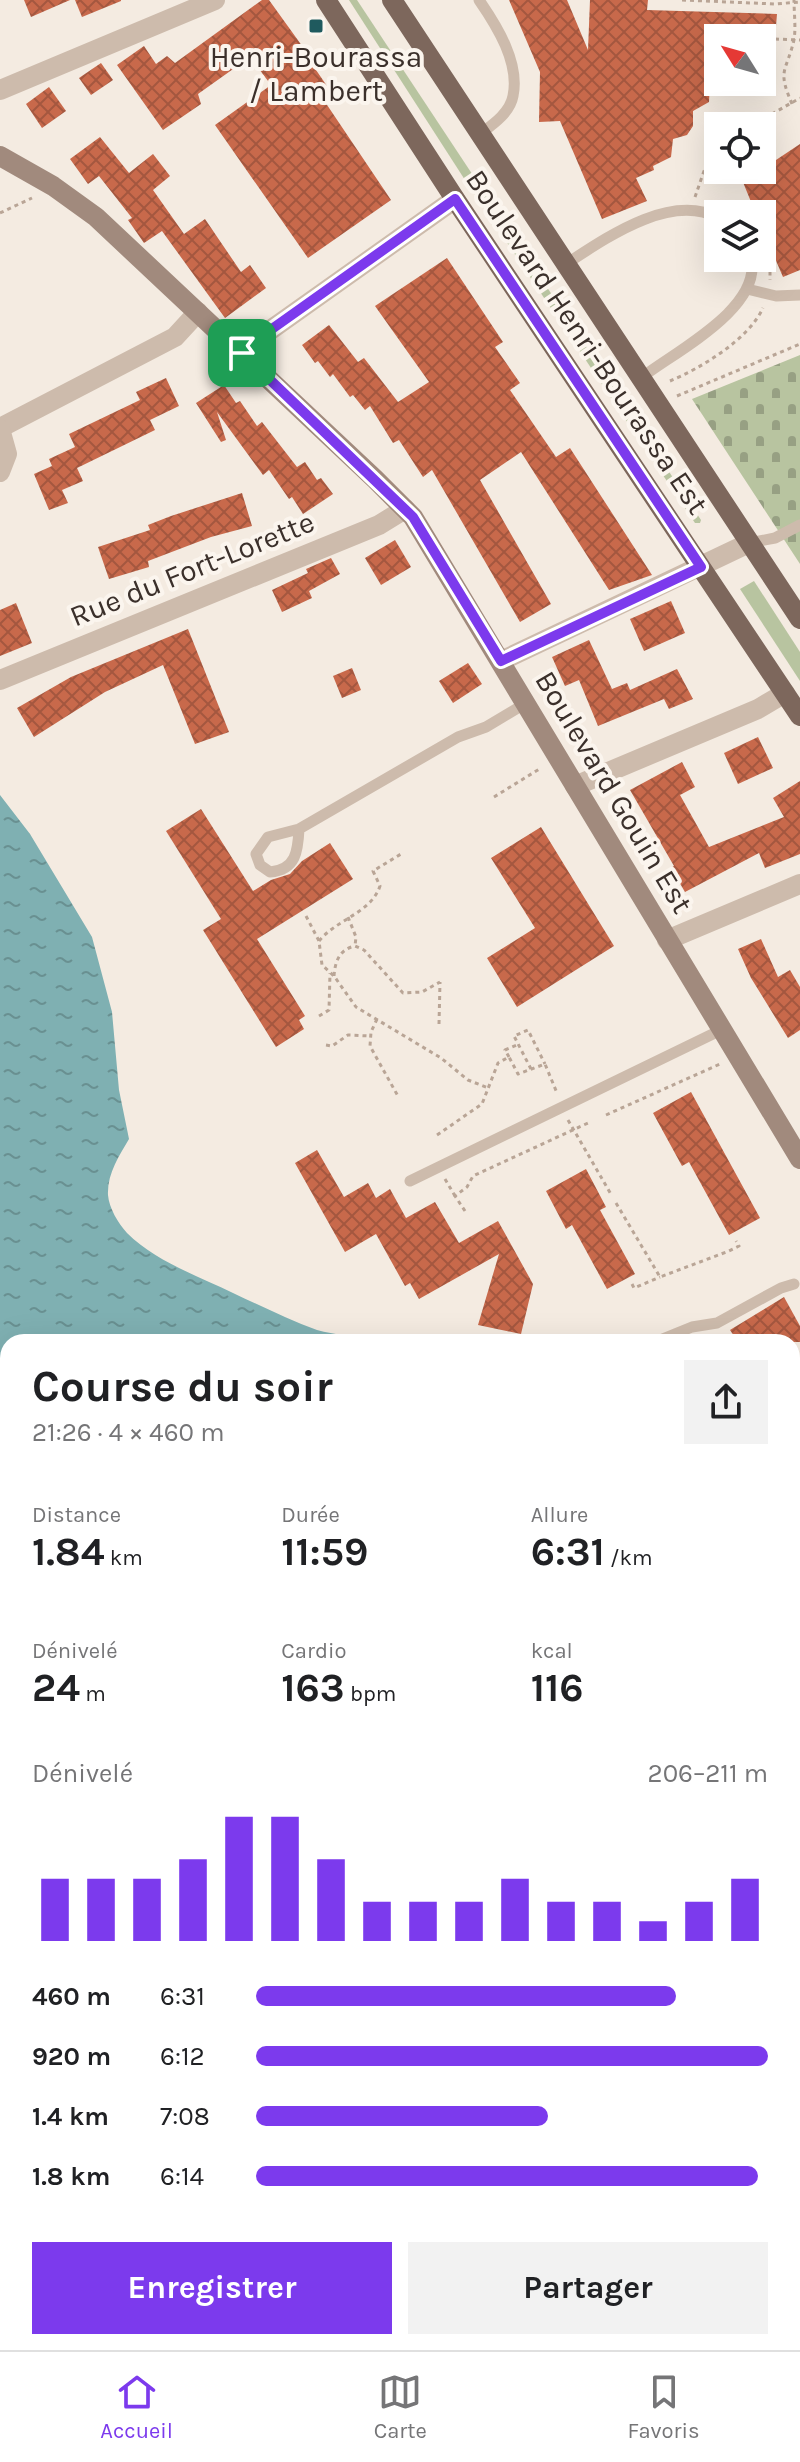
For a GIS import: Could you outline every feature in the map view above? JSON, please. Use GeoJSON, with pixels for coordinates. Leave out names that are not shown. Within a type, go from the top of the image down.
{"type":"FeatureCollection","features":[{"type":"Feature","properties":{"kind":"main road","name":"Boulevard Henri-Bourassa Est"},"geometry":{"type":"LineString","coordinates":[[326,0],[800,716]]}},
{"type":"Feature","properties":{"kind":"main road","name":"Boulevard Henri-Bourassa Est"},"geometry":{"type":"LineString","coordinates":[[392,0],[800,619]]}},
{"type":"Feature","properties":{"kind":"street"},"geometry":{"type":"LineString","coordinates":[[0,90],[215,0]]}},
{"type":"Feature","properties":{"kind":"street","name":"Boulevard Gouin Est"},"geometry":{"type":"LineString","coordinates":[[0,156],[82,206],[405,509],[501,661],[800,1159]]}},
{"type":"Feature","properties":{"kind":"street"},"geometry":{"type":"LineString","coordinates":[[242,353],[455,199]]}},
{"type":"Feature","properties":{"kind":"street"},"geometry":{"type":"LineString","coordinates":[[0,472],[7,454],[0,428],[175,337],[198,312]]}},
{"type":"Feature","properties":{"kind":"street","name":"Rue du Fort-Lorette"},"geometry":{"type":"LineString","coordinates":[[0,680],[379,525],[405,509]]}},
{"type":"Feature","properties":{"kind":"street"},"geometry":{"type":"LineString","coordinates":[[501,661],[749,543]]}},
{"type":"Feature","properties":{"kind":"street"},"geometry":{"type":"LineString","coordinates":[[575,786],[758,709],[785,693]]}},
{"type":"Feature","properties":{"kind":"street"},"geometry":{"type":"LineString","coordinates":[[667,940],[800,884]]}},
{"type":"Feature","properties":{"kind":"lane"},"geometry":{"type":"LineString","coordinates":[[479,0],[506,47],[513,83],[510,104],[498,120],[480,134]]}},
{"type":"Feature","properties":{"kind":"lane"},"geometry":{"type":"LineString","coordinates":[[566,264],[651,217],[692,208],[704,213]]}},
{"type":"Feature","properties":{"kind":"lane"},"geometry":{"type":"LineString","coordinates":[[641,378],[724,317],[741,300],[752,272]]}},
{"type":"Feature","properties":{"kind":"lane"},"geometry":{"type":"LineString","coordinates":[[747,289],[776,296],[800,295]]}},
{"type":"Feature","properties":{"kind":"lane"},"geometry":{"type":"LineString","coordinates":[[749,543],[775,538],[800,525]]}},
{"type":"Feature","properties":{"kind":"lane"},"geometry":{"type":"LineString","coordinates":[[299,829],[458,737],[486,727],[526,703]]}},
{"type":"Feature","properties":{"kind":"lane"},"geometry":{"type":"LineString","coordinates":[[410,1181],[721,1030]]}},
{"type":"Feature","properties":{"kind":"lane"},"geometry":{"type":"LineString","coordinates":[[675,1334],[692,1327],[717,1323],[781,1288],[798,1286]]}},
{"type":"Feature","properties":{"kind":"path"},"geometry":{"type":"LineString","coordinates":[[682,0],[800,2]]}},
{"type":"Feature","properties":{"kind":"path"},"geometry":{"type":"LineString","coordinates":[[792,104],[784,86],[784,66],[794,40],[794,2]]}},
{"type":"Feature","properties":{"kind":"path"},"geometry":{"type":"LineString","coordinates":[[776,39],[800,40]]}},
{"type":"Feature","properties":{"kind":"path"},"geometry":{"type":"LineString","coordinates":[[776,113],[800,98]]}},
{"type":"Feature","properties":{"kind":"path"},"geometry":{"type":"LineString","coordinates":[[692,208],[704,171]]}},
{"type":"Feature","properties":{"kind":"path"},"geometry":{"type":"LineString","coordinates":[[0,213],[35,197]]}},
{"type":"Feature","properties":{"kind":"path"},"geometry":{"type":"LineString","coordinates":[[670,381],[711,360],[750,327],[763,307]]}},
{"type":"Feature","properties":{"kind":"path"},"geometry":{"type":"LineString","coordinates":[[680,395],[800,344]]}},
{"type":"Feature","properties":{"kind":"path"},"geometry":{"type":"LineString","coordinates":[[494,797],[545,766]]}},
{"type":"Feature","properties":{"kind":"path"},"geometry":{"type":"LineString","coordinates":[[319,941],[332,926],[370,904],[380,886],[373,871],[401,854]]}},
{"type":"Feature","properties":{"kind":"path"},"geometry":{"type":"LineString","coordinates":[[306,916],[319,941],[322,965],[356,1007],[441,1058],[468,1080],[488,1088]]}},
{"type":"Feature","properties":{"kind":"path"},"geometry":{"type":"LineString","coordinates":[[348,917],[356,937],[355,946]]}},
{"type":"Feature","properties":{"kind":"path"},"geometry":{"type":"LineString","coordinates":[[319,1016],[329,1010],[332,974],[338,958],[348,948],[360,946],[403,993],[422,992],[440,982],[439,1024]]}},
{"type":"Feature","properties":{"kind":"path"},"geometry":{"type":"LineString","coordinates":[[377,1019],[370,1036],[370,1046],[399,1098]]}},
{"type":"Feature","properties":{"kind":"path"},"geometry":{"type":"LineString","coordinates":[[531,1069],[514,1036],[528,1030],[559,1099]]}},
{"type":"Feature","properties":{"kind":"path"},"geometry":{"type":"LineString","coordinates":[[326,1045],[332,1046],[348,1035],[370,1036]]}},
{"type":"Feature","properties":{"kind":"path"},"geometry":{"type":"LineString","coordinates":[[518,1044],[505,1050],[518,1074],[545,1064]]}},
{"type":"Feature","properties":{"kind":"path"},"geometry":{"type":"LineString","coordinates":[[437,1135],[475,1110],[485,1099],[498,1063],[509,1057]]}},
{"type":"Feature","properties":{"kind":"path"},"geometry":{"type":"LineString","coordinates":[[606,1115],[723,1062]]}},
{"type":"Feature","properties":{"kind":"path"},"geometry":{"type":"LineString","coordinates":[[566,1117],[612,1196]]}},
{"type":"Feature","properties":{"kind":"path"},"geometry":{"type":"LineString","coordinates":[[465,1211],[455,1196],[467,1187],[473,1176],[588,1123]]}},
{"type":"Feature","properties":{"kind":"path"},"geometry":{"type":"LineString","coordinates":[[616,1203],[660,1277]]}},
{"type":"Feature","properties":{"kind":"path"},"geometry":{"type":"LineString","coordinates":[[632,1284],[634,1288],[729,1251],[739,1246],[736,1241]]}},
{"type":"Feature","properties":{"kind":"green space"},"geometry":{"type":"Polygon","coordinates":[[[349,0],[357,0],[701,520],[700,523],[695,523],[465,180],[349,0]]]}},
{"type":"Feature","properties":{"kind":"green space"},"geometry":{"type":"Polygon","coordinates":[[[800,355],[800,564],[692,399],[800,355]]]}},
{"type":"Feature","properties":{"kind":"green space"},"geometry":{"type":"Polygon","coordinates":[[[754,581],[800,652],[800,681],[740,589],[754,581]]]}},
{"type":"Feature","properties":{"kind":"water"},"geometry":{"type":"Polygon","coordinates":[[[0,795],[30,834],[92,937],[112,1012],[119,1090],[129,1139],[114,1166],[108,1187],[110,1205],[120,1225],[150,1252],[191,1274],[306,1326],[338,1334],[0,1334],[0,795]]]}},
{"type":"Feature","properties":{"kind":"building"},"geometry":{"type":"Polygon","coordinates":[[[24,0],[70,0],[31,17],[24,0]]]}},
{"type":"Feature","properties":{"kind":"building"},"geometry":{"type":"Polygon","coordinates":[[[75,0],[121,0],[121,1],[82,17],[75,0]]]}},
{"type":"Feature","properties":{"kind":"building"},"geometry":{"type":"Polygon","coordinates":[[[262,0],[269,0],[305,50],[327,86],[319,93],[391,200],[308,258],[215,125],[271,85],[250,57],[198,94],[201,104],[163,130],[117,65],[144,46],[156,64],[167,56],[175,63],[262,0]]]}},
{"type":"Feature","properties":{"kind":"building"},"geometry":{"type":"Polygon","coordinates":[[[509,0],[567,0],[588,50],[590,0],[648,0],[647,10],[777,14],[776,26],[704,24],[704,96],[709,96],[709,102],[693,111],[693,126],[687,135],[673,139],[671,157],[653,166],[654,170],[636,178],[647,201],[602,219],[560,121],[539,122],[540,72],[509,0]]]}},
{"type":"Feature","properties":{"kind":"building"},"geometry":{"type":"Polygon","coordinates":[[[101,63],[113,80],[91,95],[79,78],[101,63]]]}},
{"type":"Feature","properties":{"kind":"building"},"geometry":{"type":"Polygon","coordinates":[[[49,87],[66,111],[42,128],[26,104],[49,87]]]}},
{"type":"Feature","properties":{"kind":"building"},"geometry":{"type":"Polygon","coordinates":[[[100,137],[129,173],[153,154],[170,176],[153,190],[184,234],[205,219],[241,272],[250,265],[266,288],[225,318],[162,231],[144,243],[128,220],[132,218],[99,176],[88,184],[70,159],[100,137]]]}},
{"type":"Feature","properties":{"kind":"building"},"geometry":{"type":"Polygon","coordinates":[[[800,144],[800,270],[783,277],[776,261],[776,200],[750,200],[744,184],[776,184],[776,160],[800,144]]]}},
{"type":"Feature","properties":{"kind":"building"},"geometry":{"type":"Polygon","coordinates":[[[447,258],[503,342],[495,347],[520,383],[510,390],[556,457],[570,448],[652,575],[609,590],[521,452],[480,480],[551,604],[520,622],[432,470],[423,477],[399,440],[393,443],[370,406],[365,410],[353,395],[350,397],[333,374],[330,377],[318,361],[315,363],[302,345],[329,325],[358,362],[364,358],[398,402],[429,382],[375,306],[447,258]]]}},
{"type":"Feature","properties":{"kind":"building"},"geometry":{"type":"Polygon","coordinates":[[[166,378],[179,406],[150,420],[155,430],[77,468],[83,481],[62,490],[68,503],[49,510],[34,474],[52,466],[49,459],[75,447],[69,434],[140,400],[136,392],[166,378]]]}},
{"type":"Feature","properties":{"kind":"building"},"geometry":{"type":"Polygon","coordinates":[[[224,385],[236,403],[240,401],[257,426],[262,422],[297,467],[305,462],[317,480],[321,478],[333,494],[303,514],[269,470],[263,475],[217,412],[226,440],[221,442],[196,403],[224,385]]]}},
{"type":"Feature","properties":{"kind":"building"},"geometry":{"type":"Polygon","coordinates":[[[242,493],[252,526],[211,537],[148,561],[149,567],[109,579],[98,547],[150,530],[148,525],[171,516],[242,493]]]}},
{"type":"Feature","properties":{"kind":"building"},"geometry":{"type":"Polygon","coordinates":[[[395,540],[411,567],[381,585],[365,558],[395,540]]]}},
{"type":"Feature","properties":{"kind":"building"},"geometry":{"type":"Polygon","coordinates":[[[331,558],[340,574],[309,591],[312,598],[282,612],[272,590],[331,558]]]}},
{"type":"Feature","properties":{"kind":"building"},"geometry":{"type":"Polygon","coordinates":[[[671,601],[685,633],[644,651],[630,619],[671,601]]]}},
{"type":"Feature","properties":{"kind":"building"},"geometry":{"type":"Polygon","coordinates":[[[16,603],[32,643],[0,656],[0,610],[16,603]]]}},
{"type":"Feature","properties":{"kind":"building"},"geometry":{"type":"Polygon","coordinates":[[[188,629],[229,732],[195,744],[163,665],[105,692],[34,737],[17,708],[71,677],[188,629]]]}},
{"type":"Feature","properties":{"kind":"building"},"geometry":{"type":"Polygon","coordinates":[[[589,640],[612,689],[627,683],[630,690],[677,669],[693,699],[669,709],[664,699],[598,726],[579,680],[565,686],[552,657],[589,640]]]}},
{"type":"Feature","properties":{"kind":"building"},"geometry":{"type":"Polygon","coordinates":[[[468,663],[482,684],[453,703],[439,681],[468,663]]]}},
{"type":"Feature","properties":{"kind":"building"},"geometry":{"type":"Polygon","coordinates":[[[352,668],[361,690],[342,698],[333,676],[352,668]]]}},
{"type":"Feature","properties":{"kind":"building"},"geometry":{"type":"Polygon","coordinates":[[[758,737],[773,768],[738,784],[724,753],[758,737]]]}},
{"type":"Feature","properties":{"kind":"building"},"geometry":{"type":"Polygon","coordinates":[[[682,762],[695,787],[680,795],[709,847],[784,817],[773,798],[800,781],[800,854],[765,868],[759,853],[685,892],[671,868],[674,866],[630,790],[682,762]]]}},
{"type":"Feature","properties":{"kind":"building"},"geometry":{"type":"Polygon","coordinates":[[[201,809],[253,891],[271,880],[290,874],[302,861],[330,843],[353,879],[257,939],[305,1016],[299,1020],[304,1029],[276,1047],[203,930],[221,919],[166,831],[201,809]]]}},
{"type":"Feature","properties":{"kind":"building"},"geometry":{"type":"Polygon","coordinates":[[[541,827],[614,946],[517,1007],[487,958],[535,928],[491,858],[541,827]]]}},
{"type":"Feature","properties":{"kind":"building"},"geometry":{"type":"Polygon","coordinates":[[[761,939],[778,977],[790,970],[800,987],[800,1030],[788,1038],[751,978],[738,949],[761,939]]]}},
{"type":"Feature","properties":{"kind":"building"},"geometry":{"type":"Polygon","coordinates":[[[691,1092],[760,1218],[729,1235],[689,1162],[682,1166],[653,1113],[691,1092]]]}},
{"type":"Feature","properties":{"kind":"building"},"geometry":{"type":"Polygon","coordinates":[[[317,1150],[344,1197],[368,1183],[376,1198],[390,1189],[406,1218],[435,1202],[459,1243],[498,1221],[533,1284],[521,1334],[478,1325],[499,1254],[419,1299],[410,1283],[405,1286],[376,1234],[345,1252],[295,1163],[317,1150]]]}},
{"type":"Feature","properties":{"kind":"building"},"geometry":{"type":"Polygon","coordinates":[[[586,1169],[606,1207],[600,1210],[635,1274],[607,1289],[572,1225],[566,1229],[546,1191],[586,1169]]]}},
{"type":"Feature","properties":{"kind":"building"},"geometry":{"type":"Polygon","coordinates":[[[784,1297],[800,1326],[800,1334],[733,1334],[730,1330],[784,1297]]]}},
{"type":"Feature","properties":{"kind":"place","name":"Henri-Bourassa / Lambert"},"geometry":{"type":"Point","coordinates":[316,26]}},
{"type":"Feature","properties":{"kind":"route"},"geometry":{"type":"LineString","coordinates":[[455,199],[701,567],[501,661],[413,517],[242,353],[455,199]]}}]}
